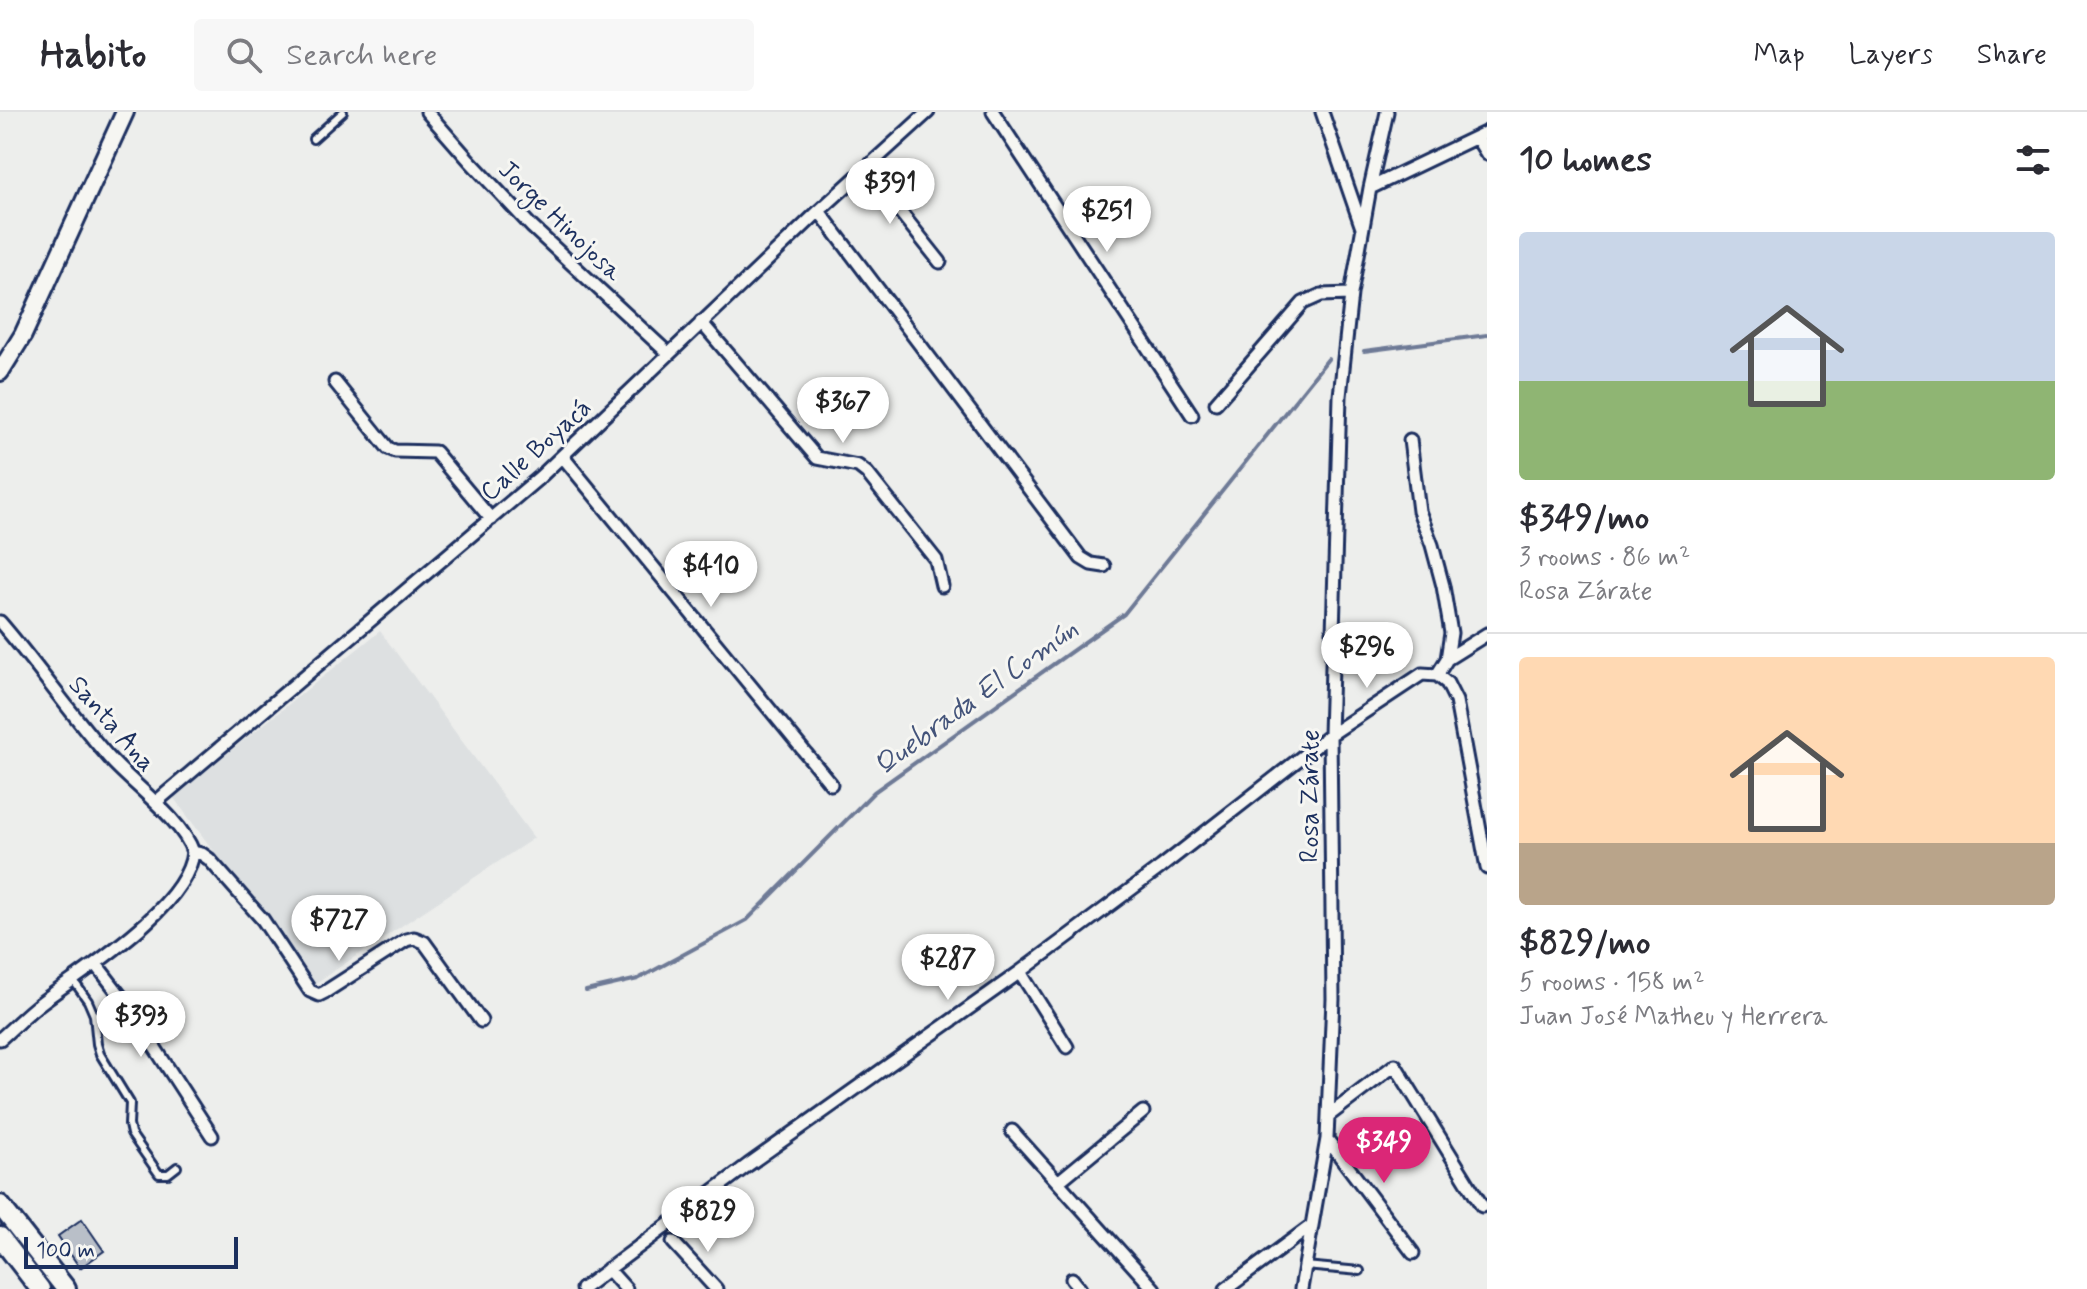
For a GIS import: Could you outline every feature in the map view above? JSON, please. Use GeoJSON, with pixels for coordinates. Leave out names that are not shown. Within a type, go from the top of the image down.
{"type":"FeatureCollection","features":[{"type":"Feature","properties":{"kind":"main road"},"geometry":{"type":"LineString","coordinates":[[0,1205],[66,1289]]}},
{"type":"Feature","properties":{"kind":"main road"},"geometry":{"type":"LineString","coordinates":[[0,1237],[40,1289]]}},
{"type":"Feature","properties":{"kind":"street"},"geometry":{"type":"LineString","coordinates":[[0,372],[23,335],[125,112]]}},
{"type":"Feature","properties":{"kind":"street","name":"Jorge Hinojosa"},"geometry":{"type":"LineString","coordinates":[[427,112],[532,227],[669,354]]}},
{"type":"Feature","properties":{"kind":"street","name":"Calle Boyacá"},"geometry":{"type":"LineString","coordinates":[[156,802],[563,457],[701,322],[928,112]]}},
{"type":"Feature","properties":{"kind":"street"},"geometry":{"type":"LineString","coordinates":[[993,112],[1192,415]]}},
{"type":"Feature","properties":{"kind":"street"},"geometry":{"type":"LineString","coordinates":[[1322,112],[1363,228]]}},
{"type":"Feature","properties":{"kind":"street","name":"Rosa Zárate"},"geometry":{"type":"LineString","coordinates":[[1301,1289],[1327,1139],[1333,999],[1330,735],[1340,396],[1351,294],[1387,112]]}},
{"type":"Feature","properties":{"kind":"street"},"geometry":{"type":"LineString","coordinates":[[1370,188],[1482,135],[1487,154]]}},
{"type":"Feature","properties":{"kind":"street"},"geometry":{"type":"LineString","coordinates":[[866,169],[940,262]]}},
{"type":"Feature","properties":{"kind":"street"},"geometry":{"type":"LineString","coordinates":[[819,211],[1081,558],[1104,566]]}},
{"type":"Feature","properties":{"kind":"street"},"geometry":{"type":"LineString","coordinates":[[1216,403],[1303,303],[1321,295],[1351,294]]}},
{"type":"Feature","properties":{"kind":"street"},"geometry":{"type":"LineString","coordinates":[[701,322],[817,458],[858,466],[867,473],[936,560],[942,586]]}},
{"type":"Feature","properties":{"kind":"street"},"geometry":{"type":"LineString","coordinates":[[335,382],[388,448],[435,452],[491,519]]}},
{"type":"Feature","properties":{"kind":"street"},"geometry":{"type":"LineString","coordinates":[[1410,440],[1419,511],[1443,586],[1451,633],[1447,659],[1437,675]]}},
{"type":"Feature","properties":{"kind":"street"},"geometry":{"type":"LineString","coordinates":[[563,457],[831,784]]}},
{"type":"Feature","properties":{"kind":"street","name":"Santa Ana"},"geometry":{"type":"LineString","coordinates":[[0,622],[111,759],[156,802],[190,843],[193,852],[209,859],[263,920],[310,991],[319,995],[325,992],[406,940],[414,938],[424,942],[481,1021]]}},
{"type":"Feature","properties":{"kind":"street"},"geometry":{"type":"LineString","coordinates":[[1447,659],[1487,634]]}},
{"type":"Feature","properties":{"kind":"street"},"geometry":{"type":"LineString","coordinates":[[582,1289],[748,1165],[1020,972],[1330,735],[1422,674],[1437,675],[1447,683],[1456,701],[1487,868]]}},
{"type":"Feature","properties":{"kind":"street"},"geometry":{"type":"LineString","coordinates":[[0,1039],[39,1004],[96,964],[147,920],[175,890],[191,864],[193,852]]}},
{"type":"Feature","properties":{"kind":"street"},"geometry":{"type":"LineString","coordinates":[[96,964],[126,1003],[212,1136]]}},
{"type":"Feature","properties":{"kind":"street"},"geometry":{"type":"LineString","coordinates":[[1020,972],[1067,1047]]}},
{"type":"Feature","properties":{"kind":"street"},"geometry":{"type":"LineString","coordinates":[[1328,1116],[1395,1065],[1482,1206]]}},
{"type":"Feature","properties":{"kind":"street"},"geometry":{"type":"LineString","coordinates":[[1058,1182],[1143,1112]]}},
{"type":"Feature","properties":{"kind":"street"},"geometry":{"type":"LineString","coordinates":[[1012,1131],[1154,1289]]}},
{"type":"Feature","properties":{"kind":"street"},"geometry":{"type":"LineString","coordinates":[[1327,1139],[1413,1253]]}},
{"type":"Feature","properties":{"kind":"street"},"geometry":{"type":"LineString","coordinates":[[1226,1289],[1311,1226]]}},
{"type":"Feature","properties":{"kind":"street"},"geometry":{"type":"LineString","coordinates":[[673,1242],[716,1289]]}},
{"type":"Feature","properties":{"kind":"street"},"geometry":{"type":"LineString","coordinates":[[608,1269],[626,1289]]}},
{"type":"Feature","properties":{"kind":"street"},"geometry":{"type":"LineString","coordinates":[[1072,1279],[1080,1289]]}},
{"type":"Feature","properties":{"kind":"lane"},"geometry":{"type":"LineString","coordinates":[[313,139],[343,112]]}},
{"type":"Feature","properties":{"kind":"lane"},"geometry":{"type":"LineString","coordinates":[[73,980],[94,1015],[100,1054],[130,1103],[131,1134],[159,1174],[168,1174],[177,1167]]}},
{"type":"Feature","properties":{"kind":"lane"},"geometry":{"type":"LineString","coordinates":[[1305,1266],[1360,1271]]}},
{"type":"Feature","properties":{"kind":"shaded area"},"geometry":{"type":"Polygon","coordinates":[[[380,631],[534,838],[314,984],[173,797],[380,631]]]}},
{"type":"Feature","properties":{"kind":"building"},"geometry":{"type":"Polygon","coordinates":[[[82,1219],[104,1251],[80,1268],[58,1236],[82,1219]]]}},
{"type":"Feature","properties":{"kind":"waterway","name":"Quebrada El Común"},"geometry":{"type":"LineString","coordinates":[[1364,351],[1487,335]]}},
{"type":"Feature","properties":{"kind":"waterway","name":"Quebrada El Común"},"geometry":{"type":"LineString","coordinates":[[586,991],[638,979],[747,920],[874,792],[1124,614],[1328,359]]}}]}
